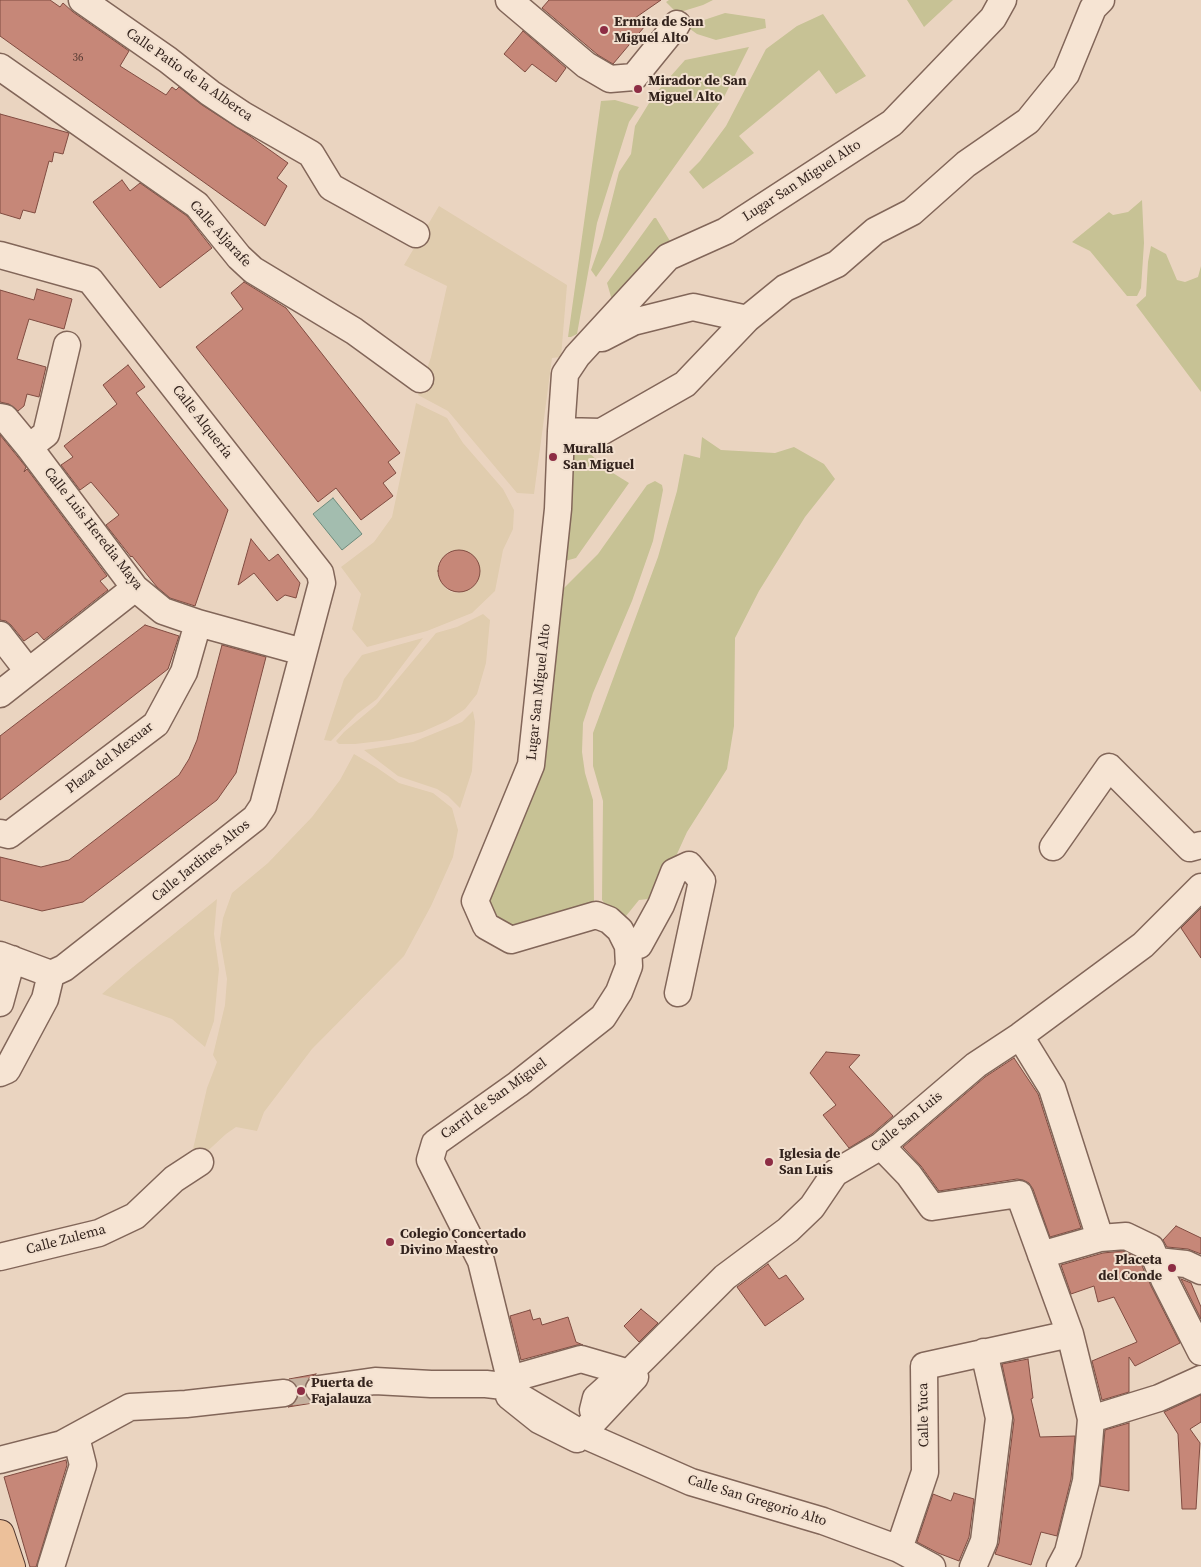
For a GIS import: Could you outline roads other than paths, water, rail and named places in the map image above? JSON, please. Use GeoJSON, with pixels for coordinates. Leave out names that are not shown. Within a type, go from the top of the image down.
{"type":"FeatureCollection","features":[{"type":"Feature","properties":{"kind":"main road"},"geometry":{"type":"LineString","coordinates":[[0,1534],[12,1567]]}},
{"type":"Feature","properties":{"kind":"street","name":"Calle Patio de la Alberca"},"geometry":{"type":"LineString","coordinates":[[82,0],[168,60],[210,93],[243,115],[311,154],[332,187],[416,234]]}},
{"type":"Feature","properties":{"kind":"street"},"geometry":{"type":"LineString","coordinates":[[509,0],[586,65],[610,79],[634,77],[677,24]]}},
{"type":"Feature","properties":{"kind":"street","name":"Lugar San Miguel Alto"},"geometry":{"type":"LineString","coordinates":[[628,946],[620,930],[609,920],[596,915],[511,940],[486,926],[475,901],[531,765],[558,509],[565,374],[577,356],[668,257],[726,231],[892,122],[993,18],[1003,0]]}},
{"type":"Feature","properties":{"kind":"street"},"geometry":{"type":"LineString","coordinates":[[561,431],[601,432],[685,384],[747,319],[785,288],[837,264],[875,231],[912,212],[966,164],[1028,121],[1066,74],[1093,8],[1101,0]]}},
{"type":"Feature","properties":{"kind":"street","name":"Calle Aljarafe"},"geometry":{"type":"LineString","coordinates":[[0,67],[197,205],[239,257],[253,270],[354,331],[420,378]]}},
{"type":"Feature","properties":{"kind":"street","name":"Calle Alquería"},"geometry":{"type":"LineString","coordinates":[[0,255],[90,280],[320,573],[322,583],[303,652]]}},
{"type":"Feature","properties":{"kind":"street","name":"Lugar San Miguel Alto"},"geometry":{"type":"LineString","coordinates":[[588,345],[633,322],[693,307],[747,319]]}},
{"type":"Feature","properties":{"kind":"street"},"geometry":{"type":"LineString","coordinates":[[29,447],[46,434],[67,345]]}},
{"type":"Feature","properties":{"kind":"street","name":"Calle Luis Heredia Maya"},"geometry":{"type":"LineString","coordinates":[[4,425],[29,447],[135,588],[164,611],[198,623],[303,652]]}},
{"type":"Feature","properties":{"kind":"street"},"geometry":{"type":"LineString","coordinates":[[0,694],[135,588]]}},
{"type":"Feature","properties":{"kind":"street","name":"Plaza del Mexuar"},"geometry":{"type":"LineString","coordinates":[[0,833],[9,835],[156,724],[184,672],[198,623]]}},
{"type":"Feature","properties":{"kind":"street"},"geometry":{"type":"LineString","coordinates":[[0,635],[28,671]]}},
{"type":"Feature","properties":{"kind":"street","name":"Calle Jardines Altos"},"geometry":{"type":"LineString","coordinates":[[51,974],[64,968],[255,818],[263,806],[303,652]]}},
{"type":"Feature","properties":{"kind":"street"},"geometry":{"type":"LineString","coordinates":[[1053,847],[1110,766],[1190,848],[1201,845]]}},
{"type":"Feature","properties":{"kind":"street"},"geometry":{"type":"LineString","coordinates":[[1201,852],[1196,867],[1201,876]]}},
{"type":"Feature","properties":{"kind":"street"},"geometry":{"type":"LineString","coordinates":[[628,946],[639,944],[660,905],[674,872],[690,865],[702,882],[678,993]]}},
{"type":"Feature","properties":{"kind":"street","name":"Calle San Luis"},"geometry":{"type":"LineString","coordinates":[[629,1373],[725,1277],[788,1230],[812,1207],[835,1173],[882,1146],[976,1065],[1020,1036],[1143,945],[1201,887]]}},
{"type":"Feature","properties":{"kind":"street","name":"Carril de San Miguel"},"geometry":{"type":"LineString","coordinates":[[578,1432],[577,1439],[539,1420],[509,1396],[512,1387],[481,1261],[430,1160],[435,1143],[518,1084],[603,1017],[620,992],[629,966],[628,946]]}},
{"type":"Feature","properties":{"kind":"street"},"geometry":{"type":"LineString","coordinates":[[0,1003],[6,957],[51,974],[45,999],[7,1070],[0,1073]]}},
{"type":"Feature","properties":{"kind":"street"},"geometry":{"type":"LineString","coordinates":[[1020,1036],[1052,1088],[1100,1238]]}},
{"type":"Feature","properties":{"kind":"street"},"geometry":{"type":"LineString","coordinates":[[882,1146],[909,1175],[932,1207],[1019,1194],[1070,1334],[1091,1419],[1086,1481],[1068,1552],[1060,1567]]}},
{"type":"Feature","properties":{"kind":"street","name":"Calle Zulema"},"geometry":{"type":"LineString","coordinates":[[0,1257],[99,1233],[135,1216],[174,1179],[200,1162]]}},
{"type":"Feature","properties":{"kind":"street"},"geometry":{"type":"LineString","coordinates":[[1041,1255],[1100,1238],[1126,1236],[1151,1248],[1201,1352]]}},
{"type":"Feature","properties":{"kind":"street"},"geometry":{"type":"LineString","coordinates":[[1160,1270],[1186,1264],[1201,1271]]}},
{"type":"Feature","properties":{"kind":"street","name":"Calle Yuca"},"geometry":{"type":"LineString","coordinates":[[899,1549],[925,1472],[924,1366],[1070,1334]]}},
{"type":"Feature","properties":{"kind":"street"},"geometry":{"type":"LineString","coordinates":[[973,1567],[984,1541],[999,1418],[984,1352]]}},
{"type":"Feature","properties":{"kind":"street"},"geometry":{"type":"LineString","coordinates":[[319,1389],[375,1381],[486,1384],[512,1387],[521,1376],[581,1359],[629,1373],[635,1377],[578,1432]]}},
{"type":"Feature","properties":{"kind":"street"},"geometry":{"type":"LineString","coordinates":[[578,1432],[593,1410],[596,1398],[617,1379],[629,1373]]}},
{"type":"Feature","properties":{"kind":"street"},"geometry":{"type":"LineString","coordinates":[[1091,1419],[1160,1398],[1201,1379]]}},
{"type":"Feature","properties":{"kind":"street"},"geometry":{"type":"LineString","coordinates":[[0,1460],[62,1444],[130,1406],[186,1404],[284,1393]]}},
{"type":"Feature","properties":{"kind":"street","name":"Calle San Gregorio Alto"},"geometry":{"type":"LineString","coordinates":[[578,1432],[690,1482],[823,1521],[899,1549],[932,1567]]}},
{"type":"Feature","properties":{"kind":"street"},"geometry":{"type":"LineString","coordinates":[[51,1567],[83,1465],[76,1437]]}},
{"type":"Feature","properties":{"kind":"tunnel"},"geometry":{"type":"LineString","coordinates":[[284,1393],[319,1389]]}},
{"type":"Feature","properties":{"kind":"place","name":"Ermita de San Miguel Alto"},"geometry":{"type":"Point","coordinates":[604,30]}},
{"type":"Feature","properties":{"kind":"place","name":"Mirador de San Miguel Alto"},"geometry":{"type":"Point","coordinates":[638,89]}},
{"type":"Feature","properties":{"kind":"place","name":"Muralla San Miguel"},"geometry":{"type":"Point","coordinates":[553,457]}},
{"type":"Feature","properties":{"kind":"place","name":"Iglesia de San Luis"},"geometry":{"type":"Point","coordinates":[769,1162]}},
{"type":"Feature","properties":{"kind":"place","name":"Colegio Concertado Divino Maestro"},"geometry":{"type":"Point","coordinates":[390,1242]}},
{"type":"Feature","properties":{"kind":"place","name":"Placeta del Conde"},"geometry":{"type":"Point","coordinates":[1172,1268]}},
{"type":"Feature","properties":{"kind":"place","name":"Puerta de Fajalauza"},"geometry":{"type":"Point","coordinates":[301,1391]}}]}
